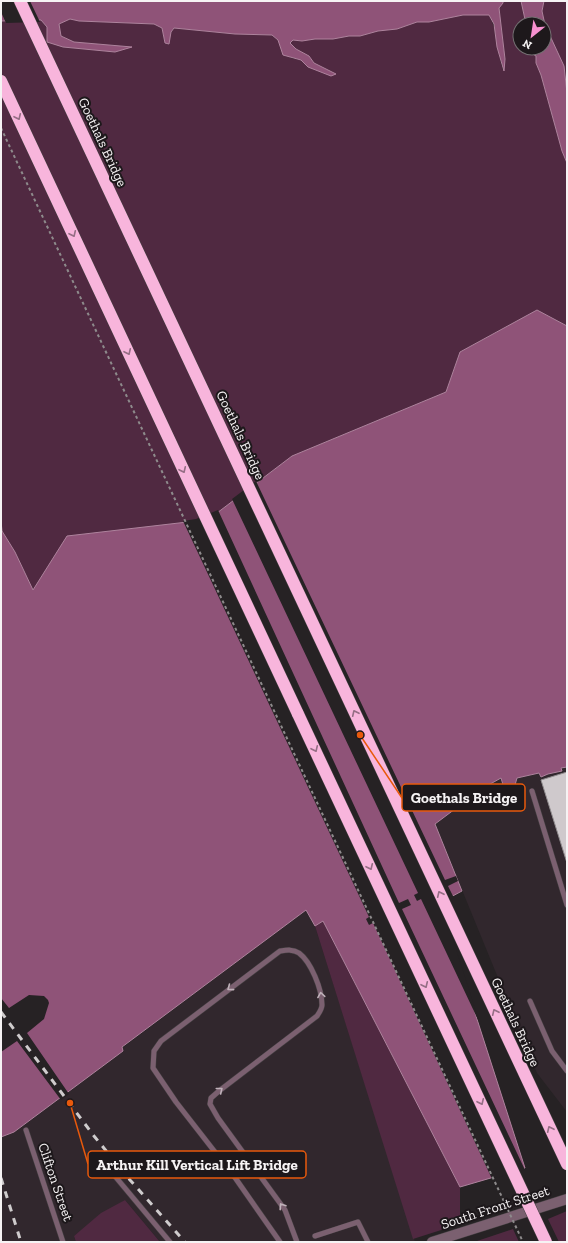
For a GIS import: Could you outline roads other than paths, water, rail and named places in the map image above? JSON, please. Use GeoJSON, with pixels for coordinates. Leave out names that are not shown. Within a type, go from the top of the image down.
{"type":"FeatureCollection","features":[{"type":"Feature","properties":{"kind":"highway","name":"Goethals Bridge"},"geometry":{"type":"LineString","coordinates":[[20,1],[567,1164]]}},
{"type":"Feature","properties":{"kind":"highway"},"geometry":{"type":"LineString","coordinates":[[1,81],[546,1242]]}},
{"type":"Feature","properties":{"kind":"street","name":"South Front Street"},"geometry":{"type":"LineString","coordinates":[[432,1242],[567,1199]]}},
{"type":"Feature","properties":{"kind":"lane"},"geometry":{"type":"LineString","coordinates":[[532,791],[567,905]]}},
{"type":"Feature","properties":{"kind":"lane"},"geometry":{"type":"LineString","coordinates":[[280,1242],[245,1190],[176,1102],[153,1068],[154,1051],[161,1041],[280,951],[292,950],[299,954],[314,973],[320,991],[322,1005],[320,1012],[317,1016],[218,1091],[211,1098],[210,1104],[218,1118],[285,1210],[297,1242]]}},
{"type":"Feature","properties":{"kind":"lane"},"geometry":{"type":"LineString","coordinates":[[530,1001],[552,1051],[567,1071]]}},
{"type":"Feature","properties":{"kind":"lane","name":"Clifton Street"},"geometry":{"type":"LineString","coordinates":[[26,1130],[63,1242]]}},
{"type":"Feature","properties":{"kind":"lane"},"geometry":{"type":"LineString","coordinates":[[109,1169],[170,1242]]}},
{"type":"Feature","properties":{"kind":"lane"},"geometry":{"type":"LineString","coordinates":[[315,1236],[358,1222],[368,1242]]}},
{"type":"Feature","properties":{"kind":"railway"},"geometry":{"type":"LineString","coordinates":[[1,1012],[94,1136],[130,1180],[185,1242]]}},
{"type":"Feature","properties":{"kind":"railway"},"geometry":{"type":"LineString","coordinates":[[1,1178],[21,1242]]}},
{"type":"Feature","properties":{"kind":"place","name":"Goethals Bridge"},"geometry":{"type":"Point","coordinates":[360,735]}},
{"type":"Feature","properties":{"kind":"place","name":"Arthur Kill Vertical Lift Bridge"},"geometry":{"type":"Point","coordinates":[70,1103]}}]}
